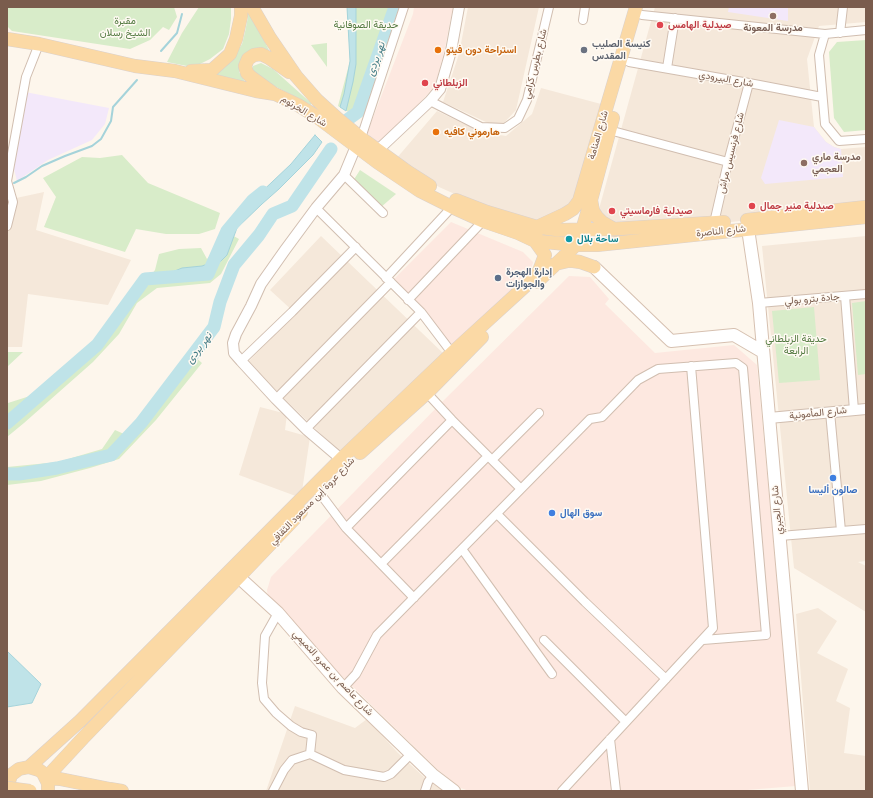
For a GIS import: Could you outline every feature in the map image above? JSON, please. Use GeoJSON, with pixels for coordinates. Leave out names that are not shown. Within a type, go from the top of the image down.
{"type":"FeatureCollection","features":[{"type":"Feature","properties":{"kind":"main road"},"geometry":{"type":"LineString","coordinates":[[175,71],[212,70],[230,54],[236,39],[241,16],[241,7]]}},
{"type":"Feature","properties":{"kind":"main road"},"geometry":{"type":"LineString","coordinates":[[252,7],[270,38],[296,76],[317,100],[338,119],[359,142]]}},
{"type":"Feature","properties":{"kind":"main road","name":"شارع المنامة"},"geometry":{"type":"LineString","coordinates":[[586,203],[629,62],[641,10]]}},
{"type":"Feature","properties":{"kind":"main road","name":"شارع المنامة"},"geometry":{"type":"LineString","coordinates":[[582,230],[586,203],[641,10]]}},
{"type":"Feature","properties":{"kind":"main road","name":"شارع الخرتوم"},"geometry":{"type":"LineString","coordinates":[[7,39],[39,44],[135,66],[175,71],[256,91],[275,94],[298,105],[359,142],[406,182],[434,199],[483,221],[535,240],[576,245]]}},
{"type":"Feature","properties":{"kind":"main road"},"geometry":{"type":"LineString","coordinates":[[275,94],[246,73],[245,66],[250,56],[257,54],[264,55],[296,76]]}},
{"type":"Feature","properties":{"kind":"main road","name":"شارع الناصرة"},"geometry":{"type":"LineString","coordinates":[[359,142],[378,150],[393,162],[424,182],[456,200],[487,212],[537,227],[559,230],[614,229],[714,223],[866,207]]}},
{"type":"Feature","properties":{"kind":"main road"},"geometry":{"type":"LineString","coordinates":[[535,240],[537,227],[586,203],[602,222],[614,229]]}},
{"type":"Feature","properties":{"kind":"main road","name":"شارع الناصرة"},"geometry":{"type":"LineString","coordinates":[[576,245],[597,245],[748,228],[866,217]]}},
{"type":"Feature","properties":{"kind":"main road","name":"شارع الجبري"},"geometry":{"type":"LineString","coordinates":[[748,228],[759,303],[802,791]]}},
{"type":"Feature","properties":{"kind":"main road","name":"شارع عروة إبن مسعود الثقافي"},"geometry":{"type":"LineString","coordinates":[[7,790],[11,775],[19,769],[29,767],[80,721],[235,574],[345,466],[427,393],[555,264],[576,245],[582,230]]}},
{"type":"Feature","properties":{"kind":"main road","name":"شارع عروة إبن مسعود الثقافي"},"geometry":{"type":"LineString","coordinates":[[46,778],[341,459],[452,352],[533,279],[539,271],[545,254],[535,240]]}},
{"type":"Feature","properties":{"kind":"main road"},"geometry":{"type":"LineString","coordinates":[[576,245],[594,267],[671,341],[734,335],[763,352]]}},
{"type":"Feature","properties":{"kind":"main road"},"geometry":{"type":"LineString","coordinates":[[555,264],[573,261],[594,267]]}},
{"type":"Feature","properties":{"kind":"main road","name":"شارع عاصم بن عمرو التميمي"},"geometry":{"type":"LineString","coordinates":[[235,574],[278,613],[343,688],[411,754],[454,791]]}},
{"type":"Feature","properties":{"kind":"main road"},"geometry":{"type":"LineString","coordinates":[[62,761],[65,774],[74,782]]}},
{"type":"Feature","properties":{"kind":"main road"},"geometry":{"type":"LineString","coordinates":[[29,767],[39,770],[46,778],[48,783],[48,791]]}},
{"type":"Feature","properties":{"kind":"main road"},"geometry":{"type":"LineString","coordinates":[[46,778],[60,779],[122,791]]}},
{"type":"Feature","properties":{"kind":"main road"},"geometry":{"type":"LineString","coordinates":[[7,790],[30,791]]}},
{"type":"Feature","properties":{"kind":"street"},"geometry":{"type":"LineString","coordinates":[[341,459],[306,429],[241,361],[234,353],[234,338],[261,284],[316,208],[344,175],[359,142],[404,7]]}},
{"type":"Feature","properties":{"kind":"street"},"geometry":{"type":"LineString","coordinates":[[378,150],[430,101],[440,89],[452,51],[459,7]]}},
{"type":"Feature","properties":{"kind":"street","name":"شارع بطرس كرامي"},"geometry":{"type":"LineString","coordinates":[[430,101],[481,126],[505,128],[518,119],[527,100],[549,7]]}},
{"type":"Feature","properties":{"kind":"street"},"geometry":{"type":"LineString","coordinates":[[583,20],[586,7]]}},
{"type":"Feature","properties":{"kind":"street"},"geometry":{"type":"LineString","coordinates":[[840,33],[844,7]]}},
{"type":"Feature","properties":{"kind":"street"},"geometry":{"type":"LineString","coordinates":[[641,10],[675,18],[824,34],[866,30]]}},
{"type":"Feature","properties":{"kind":"street"},"geometry":{"type":"LineString","coordinates":[[667,68],[675,18]]}},
{"type":"Feature","properties":{"kind":"street"},"geometry":{"type":"LineString","coordinates":[[824,34],[819,55],[825,124],[839,141],[866,138]]}},
{"type":"Feature","properties":{"kind":"street"},"geometry":{"type":"LineString","coordinates":[[7,226],[13,202],[7,181],[26,77],[39,44]]}},
{"type":"Feature","properties":{"kind":"street","name":"شارع البيرودي"},"geometry":{"type":"LineString","coordinates":[[629,62],[822,97]]}},
{"type":"Feature","properties":{"kind":"street","name":"شارع فرنسيس مراش"},"geometry":{"type":"LineString","coordinates":[[714,223],[728,162],[749,83]]}},
{"type":"Feature","properties":{"kind":"street"},"geometry":{"type":"LineString","coordinates":[[609,130],[728,162]]}},
{"type":"Feature","properties":{"kind":"street"},"geometry":{"type":"LineString","coordinates":[[344,175],[383,213]]}},
{"type":"Feature","properties":{"kind":"street"},"geometry":{"type":"LineString","coordinates":[[276,399],[388,280],[452,207]]}},
{"type":"Feature","properties":{"kind":"street"},"geometry":{"type":"LineString","coordinates":[[316,208],[420,312],[452,352]]}},
{"type":"Feature","properties":{"kind":"street"},"geometry":{"type":"LineString","coordinates":[[408,300],[483,221]]}},
{"type":"Feature","properties":{"kind":"street"},"geometry":{"type":"LineString","coordinates":[[241,361],[356,247]]}},
{"type":"Feature","properties":{"kind":"street","name":"جادة بترو بولي"},"geometry":{"type":"LineString","coordinates":[[759,303],[866,294]]}},
{"type":"Feature","properties":{"kind":"street"},"geometry":{"type":"LineString","coordinates":[[845,296],[854,410]]}},
{"type":"Feature","properties":{"kind":"street"},"geometry":{"type":"LineString","coordinates":[[306,429],[420,312]]}},
{"type":"Feature","properties":{"kind":"street"},"geometry":{"type":"LineString","coordinates":[[343,688],[356,674],[377,635],[590,419],[602,417],[638,380],[658,369],[736,363],[743,368],[766,635],[703,640]]}},
{"type":"Feature","properties":{"kind":"street"},"geometry":{"type":"LineString","coordinates":[[562,791],[713,628],[691,366]]}},
{"type":"Feature","properties":{"kind":"street"},"geometry":{"type":"LineString","coordinates":[[427,393],[521,489]]}},
{"type":"Feature","properties":{"kind":"street","name":"شارع المأمونية"},"geometry":{"type":"LineString","coordinates":[[769,418],[866,408]]}},
{"type":"Feature","properties":{"kind":"street"},"geometry":{"type":"LineString","coordinates":[[830,412],[841,531]]}},
{"type":"Feature","properties":{"kind":"street"},"geometry":{"type":"LineString","coordinates":[[381,564],[490,458],[539,414]]}},
{"type":"Feature","properties":{"kind":"street"},"geometry":{"type":"LineString","coordinates":[[346,528],[452,420]]}},
{"type":"Feature","properties":{"kind":"street"},"geometry":{"type":"LineString","coordinates":[[319,492],[346,528],[414,598]]}},
{"type":"Feature","properties":{"kind":"street"},"geometry":{"type":"LineString","coordinates":[[497,514],[666,679]]}},
{"type":"Feature","properties":{"kind":"street"},"geometry":{"type":"LineString","coordinates":[[780,536],[866,529]]}},
{"type":"Feature","properties":{"kind":"street"},"geometry":{"type":"LineString","coordinates":[[462,549],[552,674]]}},
{"type":"Feature","properties":{"kind":"street"},"geometry":{"type":"LineString","coordinates":[[278,613],[265,636],[262,683],[264,699],[291,726],[301,732],[312,735],[310,754]]}},
{"type":"Feature","properties":{"kind":"street"},"geometry":{"type":"LineString","coordinates":[[544,640],[626,722]]}},
{"type":"Feature","properties":{"kind":"street"},"geometry":{"type":"LineString","coordinates":[[610,739],[616,791]]}},
{"type":"Feature","properties":{"kind":"street"},"geometry":{"type":"LineString","coordinates":[[273,791],[284,770],[292,760],[310,754],[344,770],[384,777],[391,774],[411,754]]}},
{"type":"Feature","properties":{"kind":"street"},"geometry":{"type":"LineString","coordinates":[[425,791],[433,774]]}},
{"type":"Feature","properties":{"kind":"shaded area"},"geometry":{"type":"Polygon","coordinates":[[[414,7],[453,7],[445,48],[435,86],[381,146],[367,133],[413,14],[414,7]]]}},
{"type":"Feature","properties":{"kind":"shaded area"},"geometry":{"type":"Polygon","coordinates":[[[468,7],[539,7],[516,110],[503,124],[488,123],[443,102],[459,54],[468,7]]]}},
{"type":"Feature","properties":{"kind":"shaded area"},"geometry":{"type":"Polygon","coordinates":[[[655,7],[866,7],[866,22],[819,26],[807,59],[814,127],[826,142],[834,147],[841,149],[866,147],[866,206],[622,235],[599,209],[655,7]]]}},
{"type":"Feature","properties":{"kind":"shaded area","name":"مدرسة المعونة"},"geometry":{"type":"Polygon","coordinates":[[[729,7],[788,7],[788,21],[728,12],[729,7]]]}},
{"type":"Feature","properties":{"kind":"shaded area"},"geometry":{"type":"Polygon","coordinates":[[[541,88],[601,104],[572,205],[531,224],[493,211],[439,187],[396,159],[437,111],[481,132],[506,136],[532,114],[541,88]]]}},
{"type":"Feature","properties":{"kind":"shaded area"},"geometry":{"type":"Polygon","coordinates":[[[25,92],[109,108],[105,124],[92,140],[48,160],[17,181],[14,169],[25,92]]]}},
{"type":"Feature","properties":{"kind":"shaded area","name":"مدرسة ماري العجمي"},"geometry":{"type":"Polygon","coordinates":[[[779,120],[814,127],[826,142],[841,149],[843,177],[765,184],[761,178],[779,120]]]}},
{"type":"Feature","properties":{"kind":"shaded area"},"geometry":{"type":"Polygon","coordinates":[[[44,192],[36,230],[131,260],[108,305],[28,294],[22,347],[7,347],[7,200],[44,192]]]}},
{"type":"Feature","properties":{"kind":"shaded area"},"geometry":{"type":"Polygon","coordinates":[[[451,222],[523,252],[533,262],[530,276],[456,350],[389,284],[451,222]]]}},
{"type":"Feature","properties":{"kind":"shaded area"},"geometry":{"type":"Polygon","coordinates":[[[321,236],[445,355],[346,458],[247,363],[295,313],[270,290],[321,236]]]}},
{"type":"Feature","properties":{"kind":"shaded area"},"geometry":{"type":"Polygon","coordinates":[[[866,236],[866,561],[858,562],[866,566],[866,612],[794,568],[762,246],[866,236]]]}},
{"type":"Feature","properties":{"kind":"shaded area","name":"سوق الهال"},"geometry":{"type":"Polygon","coordinates":[[[569,276],[590,277],[609,299],[605,304],[655,353],[734,345],[757,365],[796,786],[735,791],[469,791],[461,788],[437,769],[269,605],[267,590],[271,577],[441,403],[569,276]]]}},
{"type":"Feature","properties":{"kind":"shaded area"},"geometry":{"type":"Polygon","coordinates":[[[260,407],[287,414],[285,430],[310,437],[301,498],[239,475],[260,407]]]}},
{"type":"Feature","properties":{"kind":"shaded area"},"geometry":{"type":"Polygon","coordinates":[[[818,608],[837,621],[817,653],[848,669],[836,701],[850,708],[844,753],[866,756],[866,791],[810,791],[796,614],[818,608]]]}},
{"type":"Feature","properties":{"kind":"shaded area"},"geometry":{"type":"Polygon","coordinates":[[[295,706],[355,728],[367,719],[398,753],[425,778],[443,791],[266,791],[295,706]]]}},
{"type":"Feature","properties":{"kind":"green space","name":"مقبرة الشيخ رسلان"},"geometry":{"type":"Polygon","coordinates":[[[7,7],[174,7],[177,17],[169,30],[163,27],[150,40],[130,49],[12,31],[7,26],[7,7]]]}},
{"type":"Feature","properties":{"kind":"green space"},"geometry":{"type":"Polygon","coordinates":[[[199,7],[231,7],[229,34],[223,49],[210,59],[198,65],[187,66],[167,62],[182,33],[199,7]]]}},
{"type":"Feature","properties":{"kind":"green space","name":"حديقة الصوفانية"},"geometry":{"type":"Polygon","coordinates":[[[347,7],[392,7],[355,116],[338,106],[350,61],[347,7]]]}},
{"type":"Feature","properties":{"kind":"green space"},"geometry":{"type":"Polygon","coordinates":[[[248,10],[270,52],[241,61],[239,72],[246,83],[207,75],[234,57],[242,44],[248,17],[248,10]]]}},
{"type":"Feature","properties":{"kind":"green space"},"geometry":{"type":"Polygon","coordinates":[[[866,40],[866,130],[844,132],[834,118],[829,52],[837,42],[866,40]]]}},
{"type":"Feature","properties":{"kind":"green space"},"geometry":{"type":"Polygon","coordinates":[[[327,43],[327,67],[311,45],[327,43]]]}},
{"type":"Feature","properties":{"kind":"green space"},"geometry":{"type":"Polygon","coordinates":[[[261,63],[273,69],[311,103],[311,105],[259,78],[252,72],[253,66],[261,63]]]}},
{"type":"Feature","properties":{"kind":"green space"},"geometry":{"type":"Polygon","coordinates":[[[122,155],[148,183],[220,213],[215,229],[199,234],[166,234],[136,229],[125,252],[44,227],[56,197],[43,178],[82,157],[100,158],[122,155]]]}},
{"type":"Feature","properties":{"kind":"green space"},"geometry":{"type":"Polygon","coordinates":[[[360,170],[396,194],[380,208],[353,181],[360,170]]]}},
{"type":"Feature","properties":{"kind":"green space"},"geometry":{"type":"Polygon","coordinates":[[[230,234],[239,239],[221,274],[210,283],[157,288],[137,303],[119,334],[93,362],[7,437],[7,403],[33,395],[53,375],[88,349],[109,319],[143,286],[155,270],[159,254],[179,249],[201,248],[207,259],[230,234]]]}},
{"type":"Feature","properties":{"kind":"green space"},"geometry":{"type":"Polygon","coordinates":[[[866,301],[866,374],[858,375],[852,303],[866,301]]]}},
{"type":"Feature","properties":{"kind":"green space","name":"حديقة الزبلطاني الرابعة"},"geometry":{"type":"Polygon","coordinates":[[[814,307],[820,380],[779,383],[772,311],[814,307]]]}},
{"type":"Feature","properties":{"kind":"green space"},"geometry":{"type":"Polygon","coordinates":[[[7,352],[23,352],[7,367],[7,352]]]}},
{"type":"Feature","properties":{"kind":"green space"},"geometry":{"type":"Polygon","coordinates":[[[189,352],[202,363],[156,420],[119,459],[41,481],[7,485],[7,467],[58,462],[102,449],[115,430],[124,434],[140,418],[189,352]]]}},
{"type":"Feature","properties":{"kind":"water"},"geometry":{"type":"Polygon","coordinates":[[[347,7],[356,7],[356,64],[346,111],[340,107],[350,61],[347,7]]]}},
{"type":"Feature","properties":{"kind":"water"},"geometry":{"type":"Polygon","coordinates":[[[395,7],[400,7],[365,101],[358,112],[395,7]]]}},
{"type":"Feature","properties":{"kind":"water"},"geometry":{"type":"Polygon","coordinates":[[[315,135],[322,142],[313,155],[237,228],[227,255],[208,274],[158,278],[182,268],[202,266],[213,262],[227,231],[253,200],[291,164],[315,135]]]}},
{"type":"Feature","properties":{"kind":"water"},"geometry":{"type":"Polygon","coordinates":[[[7,651],[41,684],[32,703],[7,707],[7,651]]]}},
{"type":"Feature","properties":{"kind":"waterway","name":"نهر بردى"},"geometry":{"type":"LineString","coordinates":[[347,120],[358,112],[395,7]]}},
{"type":"Feature","properties":{"kind":"waterway"},"geometry":{"type":"LineString","coordinates":[[161,51],[177,33],[182,14]]}},
{"type":"Feature","properties":{"kind":"waterway"},"geometry":{"type":"LineString","coordinates":[[14,183],[42,166],[92,146],[101,139],[111,121],[113,107],[137,80]]}},
{"type":"Feature","properties":{"kind":"waterway","name":"نهر بردى"},"geometry":{"type":"LineString","coordinates":[[7,474],[19,474],[57,468],[111,455],[141,423],[214,327],[220,302],[234,265],[259,235],[273,214],[292,206],[331,149]]}},
{"type":"Feature","properties":{"kind":"waterway","name":"نهر بردى"},"geometry":{"type":"LineString","coordinates":[[7,423],[97,345],[145,279],[208,274],[227,231],[253,200],[263,192]]}},
{"type":"Feature","properties":{"kind":"place","name":"مدرسة المعونة"},"geometry":{"type":"Point","coordinates":[773,16]}},
{"type":"Feature","properties":{"kind":"place","name":"صيدلية الهامس"},"geometry":{"type":"Point","coordinates":[660,25]}},
{"type":"Feature","properties":{"kind":"place","name":"استراحة دون فيتو"},"geometry":{"type":"Point","coordinates":[438,50]}},
{"type":"Feature","properties":{"kind":"place","name":"كنيسة الصليب المقدس"},"geometry":{"type":"Point","coordinates":[584,50]}},
{"type":"Feature","properties":{"kind":"place","name":"الزبلطاني"},"geometry":{"type":"Point","coordinates":[425,83]}},
{"type":"Feature","properties":{"kind":"place","name":"هارموني كافيه"},"geometry":{"type":"Point","coordinates":[436,132]}},
{"type":"Feature","properties":{"kind":"place","name":"مدرسة ماري العجمي"},"geometry":{"type":"Point","coordinates":[804,163]}},
{"type":"Feature","properties":{"kind":"place","name":"صيدلية منير جمال"},"geometry":{"type":"Point","coordinates":[752,206]}},
{"type":"Feature","properties":{"kind":"place","name":"صيدلية فارماسيتي"},"geometry":{"type":"Point","coordinates":[612,211]}},
{"type":"Feature","properties":{"kind":"place","name":"ساحة بلال"},"geometry":{"type":"Point","coordinates":[569,239]}},
{"type":"Feature","properties":{"kind":"place","name":"إدارة الهجرة والجوازات"},"geometry":{"type":"Point","coordinates":[498,278]}},
{"type":"Feature","properties":{"kind":"place","name":"صالون أليسا"},"geometry":{"type":"Point","coordinates":[833,478]}},
{"type":"Feature","properties":{"kind":"place","name":"سوق الهال"},"geometry":{"type":"Point","coordinates":[552,513]}}]}
